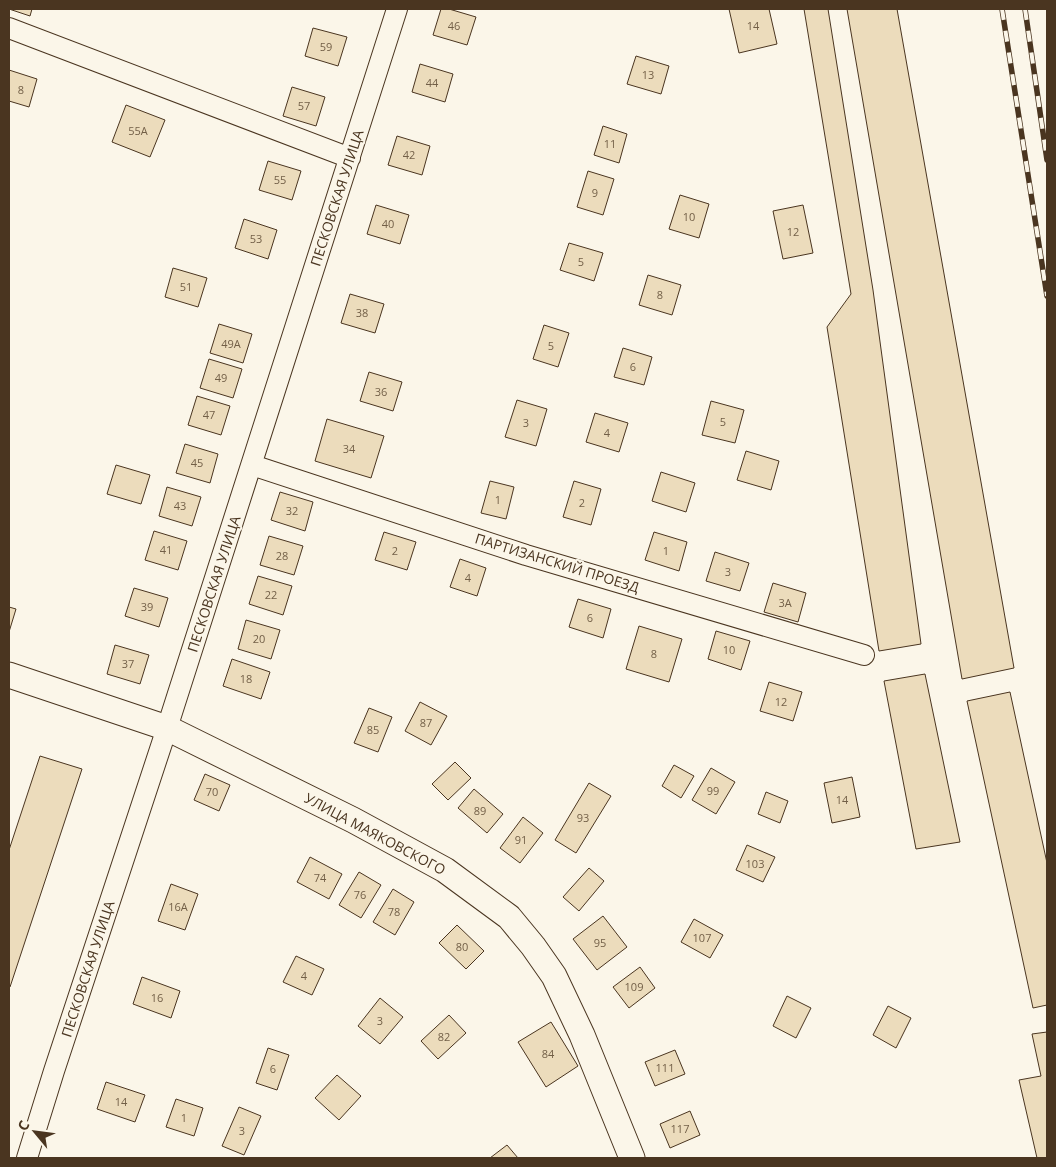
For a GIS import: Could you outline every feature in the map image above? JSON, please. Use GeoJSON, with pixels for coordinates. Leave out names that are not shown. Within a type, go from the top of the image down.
{"type":"FeatureCollection","features":[{"type":"Feature","properties":{"kind":"street","name":"ПЕСКОВСКАЯ УЛИЦА"},"geometry":{"type":"LineString","coordinates":[[27,1158],[168,728],[397,9]]}},
{"type":"Feature","properties":{"kind":"street"},"geometry":{"type":"LineString","coordinates":[[9,28],[350,158]]}},
{"type":"Feature","properties":{"kind":"street","name":"ПАРТИЗАНСКИЙ ПРОЕЗД"},"geometry":{"type":"LineString","coordinates":[[252,465],[526,555],[864,655]]}},
{"type":"Feature","properties":{"kind":"street","name":"УЛИЦА МАЯКОВСКОГО"},"geometry":{"type":"LineString","coordinates":[[9,675],[168,728],[353,820],[446,870],[508,917],[533,946],[554,976],[582,1035],[632,1158]]}},
{"type":"Feature","properties":{"kind":"building"},"geometry":{"type":"Polygon","coordinates":[[[9,9],[32,9],[30,16],[9,9]]]}},
{"type":"Feature","properties":{"kind":"building"},"geometry":{"type":"Polygon","coordinates":[[[441,9],[449,9],[476,17],[467,45],[433,35],[441,9]]]}},
{"type":"Feature","properties":{"kind":"building"},"geometry":{"type":"Polygon","coordinates":[[[729,9],[769,9],[777,44],[739,53],[729,9]]]}},
{"type":"Feature","properties":{"kind":"building"},"geometry":{"type":"Polygon","coordinates":[[[804,9],[828,9],[873,290],[921,644],[879,651],[827,327],[851,294],[804,9]]]}},
{"type":"Feature","properties":{"kind":"building"},"geometry":{"type":"Polygon","coordinates":[[[847,9],[897,9],[1014,668],[962,679],[847,9]]]}},
{"type":"Feature","properties":{"kind":"building"},"geometry":{"type":"Polygon","coordinates":[[[313,28],[347,37],[338,66],[305,56],[313,28]]]}},
{"type":"Feature","properties":{"kind":"building"},"geometry":{"type":"Polygon","coordinates":[[[636,56],[669,66],[661,94],[627,84],[636,56]]]}},
{"type":"Feature","properties":{"kind":"building"},"geometry":{"type":"Polygon","coordinates":[[[420,64],[453,74],[445,102],[412,92],[420,64]]]}},
{"type":"Feature","properties":{"kind":"building"},"geometry":{"type":"Polygon","coordinates":[[[9,70],[37,79],[29,107],[9,101],[9,70]]]}},
{"type":"Feature","properties":{"kind":"building"},"geometry":{"type":"Polygon","coordinates":[[[292,87],[325,97],[316,126],[283,116],[292,87]]]}},
{"type":"Feature","properties":{"kind":"building"},"geometry":{"type":"Polygon","coordinates":[[[126,105],[165,120],[150,157],[112,142],[126,105]]]}},
{"type":"Feature","properties":{"kind":"building"},"geometry":{"type":"Polygon","coordinates":[[[603,126],[627,134],[619,163],[594,155],[603,126]]]}},
{"type":"Feature","properties":{"kind":"building"},"geometry":{"type":"Polygon","coordinates":[[[397,136],[430,146],[422,175],[388,165],[397,136]]]}},
{"type":"Feature","properties":{"kind":"building"},"geometry":{"type":"Polygon","coordinates":[[[268,161],[301,171],[292,200],[259,190],[268,161]]]}},
{"type":"Feature","properties":{"kind":"building"},"geometry":{"type":"Polygon","coordinates":[[[588,171],[614,179],[603,215],[577,207],[588,171]]]}},
{"type":"Feature","properties":{"kind":"building"},"geometry":{"type":"Polygon","coordinates":[[[680,195],[709,204],[699,238],[669,229],[680,195]]]}},
{"type":"Feature","properties":{"kind":"building"},"geometry":{"type":"Polygon","coordinates":[[[376,205],[409,215],[400,244],[367,234],[376,205]]]}},
{"type":"Feature","properties":{"kind":"building"},"geometry":{"type":"Polygon","coordinates":[[[803,205],[813,253],[783,259],[773,211],[803,205]]]}},
{"type":"Feature","properties":{"kind":"building"},"geometry":{"type":"Polygon","coordinates":[[[244,219],[277,230],[268,259],[235,248],[244,219]]]}},
{"type":"Feature","properties":{"kind":"building"},"geometry":{"type":"Polygon","coordinates":[[[569,243],[603,253],[594,281],[560,270],[569,243]]]}},
{"type":"Feature","properties":{"kind":"building"},"geometry":{"type":"Polygon","coordinates":[[[173,268],[207,278],[198,307],[165,297],[173,268]]]}},
{"type":"Feature","properties":{"kind":"building"},"geometry":{"type":"Polygon","coordinates":[[[648,275],[681,285],[672,315],[639,305],[648,275]]]}},
{"type":"Feature","properties":{"kind":"building"},"geometry":{"type":"Polygon","coordinates":[[[350,294],[384,304],[375,333],[341,323],[350,294]]]}},
{"type":"Feature","properties":{"kind":"building"},"geometry":{"type":"Polygon","coordinates":[[[219,324],[252,334],[243,363],[210,353],[219,324]]]}},
{"type":"Feature","properties":{"kind":"building"},"geometry":{"type":"Polygon","coordinates":[[[544,325],[569,333],[558,367],[533,359],[544,325]]]}},
{"type":"Feature","properties":{"kind":"building"},"geometry":{"type":"Polygon","coordinates":[[[623,348],[652,357],[644,385],[614,377],[623,348]]]}},
{"type":"Feature","properties":{"kind":"building"},"geometry":{"type":"Polygon","coordinates":[[[209,359],[242,369],[233,398],[200,388],[209,359]]]}},
{"type":"Feature","properties":{"kind":"building"},"geometry":{"type":"Polygon","coordinates":[[[369,372],[402,382],[393,411],[360,401],[369,372]]]}},
{"type":"Feature","properties":{"kind":"building"},"geometry":{"type":"Polygon","coordinates":[[[197,396],[230,406],[221,435],[188,425],[197,396]]]}},
{"type":"Feature","properties":{"kind":"building"},"geometry":{"type":"Polygon","coordinates":[[[517,400],[547,409],[536,446],[505,437],[517,400]]]}},
{"type":"Feature","properties":{"kind":"building"},"geometry":{"type":"Polygon","coordinates":[[[711,401],[744,410],[735,443],[702,435],[711,401]]]}},
{"type":"Feature","properties":{"kind":"building"},"geometry":{"type":"Polygon","coordinates":[[[595,413],[628,423],[619,452],[586,442],[595,413]]]}},
{"type":"Feature","properties":{"kind":"building"},"geometry":{"type":"Polygon","coordinates":[[[327,419],[384,436],[371,478],[315,461],[327,419]]]}},
{"type":"Feature","properties":{"kind":"building"},"geometry":{"type":"Polygon","coordinates":[[[185,444],[218,454],[210,483],[176,473],[185,444]]]}},
{"type":"Feature","properties":{"kind":"building"},"geometry":{"type":"Polygon","coordinates":[[[746,451],[779,461],[771,490],[737,480],[746,451]]]}},
{"type":"Feature","properties":{"kind":"building"},"geometry":{"type":"Polygon","coordinates":[[[116,465],[150,475],[141,504],[107,494],[116,465]]]}},
{"type":"Feature","properties":{"kind":"building"},"geometry":{"type":"Polygon","coordinates":[[[661,472],[695,483],[686,512],[652,501],[661,472]]]}},
{"type":"Feature","properties":{"kind":"building"},"geometry":{"type":"Polygon","coordinates":[[[490,481],[514,487],[506,519],[481,513],[490,481]]]}},
{"type":"Feature","properties":{"kind":"building"},"geometry":{"type":"Polygon","coordinates":[[[574,481],[601,489],[591,525],[563,517],[574,481]]]}},
{"type":"Feature","properties":{"kind":"building"},"geometry":{"type":"Polygon","coordinates":[[[167,487],[201,497],[192,526],[159,516],[167,487]]]}},
{"type":"Feature","properties":{"kind":"building"},"geometry":{"type":"Polygon","coordinates":[[[280,492],[313,502],[305,531],[271,520],[280,492]]]}},
{"type":"Feature","properties":{"kind":"building"},"geometry":{"type":"Polygon","coordinates":[[[154,531],[187,541],[178,570],[145,560],[154,531]]]}},
{"type":"Feature","properties":{"kind":"building"},"geometry":{"type":"Polygon","coordinates":[[[384,532],[416,542],[407,570],[375,560],[384,532]]]}},
{"type":"Feature","properties":{"kind":"building"},"geometry":{"type":"Polygon","coordinates":[[[654,532],[687,542],[679,571],[645,560],[654,532]]]}},
{"type":"Feature","properties":{"kind":"building"},"geometry":{"type":"Polygon","coordinates":[[[269,536],[303,546],[294,575],[260,565],[269,536]]]}},
{"type":"Feature","properties":{"kind":"building"},"geometry":{"type":"Polygon","coordinates":[[[715,552],[749,563],[740,591],[706,581],[715,552]]]}},
{"type":"Feature","properties":{"kind":"building"},"geometry":{"type":"Polygon","coordinates":[[[460,559],[486,568],[477,596],[450,587],[460,559]]]}},
{"type":"Feature","properties":{"kind":"building"},"geometry":{"type":"Polygon","coordinates":[[[258,576],[292,586],[283,615],[249,604],[258,576]]]}},
{"type":"Feature","properties":{"kind":"building"},"geometry":{"type":"Polygon","coordinates":[[[773,583],[806,593],[798,622],[764,612],[773,583]]]}},
{"type":"Feature","properties":{"kind":"building"},"geometry":{"type":"Polygon","coordinates":[[[134,588],[168,598],[159,627],[125,616],[134,588]]]}},
{"type":"Feature","properties":{"kind":"building"},"geometry":{"type":"Polygon","coordinates":[[[578,599],[611,609],[603,638],[569,627],[578,599]]]}},
{"type":"Feature","properties":{"kind":"building"},"geometry":{"type":"Polygon","coordinates":[[[9,607],[16,609],[9,632],[9,607]]]}},
{"type":"Feature","properties":{"kind":"building"},"geometry":{"type":"Polygon","coordinates":[[[246,620],[280,630],[271,659],[238,649],[246,620]]]}},
{"type":"Feature","properties":{"kind":"building"},"geometry":{"type":"Polygon","coordinates":[[[639,626],[682,639],[669,682],[626,669],[639,626]]]}},
{"type":"Feature","properties":{"kind":"building"},"geometry":{"type":"Polygon","coordinates":[[[716,631],[750,641],[741,670],[708,659],[716,631]]]}},
{"type":"Feature","properties":{"kind":"building"},"geometry":{"type":"Polygon","coordinates":[[[115,645],[149,655],[140,684],[107,674],[115,645]]]}},
{"type":"Feature","properties":{"kind":"building"},"geometry":{"type":"Polygon","coordinates":[[[232,659],[270,672],[261,699],[223,686],[232,659]]]}},
{"type":"Feature","properties":{"kind":"building"},"geometry":{"type":"Polygon","coordinates":[[[925,674],[960,842],[916,849],[884,681],[925,674]]]}},
{"type":"Feature","properties":{"kind":"building"},"geometry":{"type":"Polygon","coordinates":[[[769,682],[802,692],[793,721],[760,711],[769,682]]]}},
{"type":"Feature","properties":{"kind":"building"},"geometry":{"type":"Polygon","coordinates":[[[1010,692],[1047,863],[1047,1005],[1033,1008],[967,701],[1010,692]]]}},
{"type":"Feature","properties":{"kind":"building"},"geometry":{"type":"Polygon","coordinates":[[[420,702],[447,716],[431,745],[405,731],[420,702]]]}},
{"type":"Feature","properties":{"kind":"building"},"geometry":{"type":"Polygon","coordinates":[[[369,708],[392,717],[378,752],[354,743],[369,708]]]}},
{"type":"Feature","properties":{"kind":"building"},"geometry":{"type":"Polygon","coordinates":[[[40,756],[82,769],[9,987],[9,850],[40,756]]]}},
{"type":"Feature","properties":{"kind":"building"},"geometry":{"type":"Polygon","coordinates":[[[455,762],[471,778],[448,800],[432,784],[455,762]]]}},
{"type":"Feature","properties":{"kind":"building"},"geometry":{"type":"Polygon","coordinates":[[[674,765],[694,776],[681,798],[662,786],[674,765]]]}},
{"type":"Feature","properties":{"kind":"building"},"geometry":{"type":"Polygon","coordinates":[[[711,768],[735,782],[716,814],[692,800],[711,768]]]}},
{"type":"Feature","properties":{"kind":"building"},"geometry":{"type":"Polygon","coordinates":[[[205,774],[230,785],[219,811],[194,800],[205,774]]]}},
{"type":"Feature","properties":{"kind":"building"},"geometry":{"type":"Polygon","coordinates":[[[852,777],[860,817],[832,823],[824,783],[852,777]]]}},
{"type":"Feature","properties":{"kind":"building"},"geometry":{"type":"Polygon","coordinates":[[[589,783],[611,796],[576,853],[555,840],[589,783]]]}},
{"type":"Feature","properties":{"kind":"building"},"geometry":{"type":"Polygon","coordinates":[[[474,789],[503,814],[487,833],[458,808],[474,789]]]}},
{"type":"Feature","properties":{"kind":"building"},"geometry":{"type":"Polygon","coordinates":[[[766,792],[788,801],[780,823],[758,814],[766,792]]]}},
{"type":"Feature","properties":{"kind":"building"},"geometry":{"type":"Polygon","coordinates":[[[523,817],[543,833],[520,863],[500,848],[523,817]]]}},
{"type":"Feature","properties":{"kind":"building"},"geometry":{"type":"Polygon","coordinates":[[[747,845],[775,857],[763,882],[736,870],[747,845]]]}},
{"type":"Feature","properties":{"kind":"building"},"geometry":{"type":"Polygon","coordinates":[[[310,857],[342,874],[329,899],[297,882],[310,857]]]}},
{"type":"Feature","properties":{"kind":"building"},"geometry":{"type":"Polygon","coordinates":[[[589,868],[604,881],[579,911],[563,897],[589,868]]]}},
{"type":"Feature","properties":{"kind":"building"},"geometry":{"type":"Polygon","coordinates":[[[359,872],[381,885],[361,918],[339,905],[359,872]]]}},
{"type":"Feature","properties":{"kind":"building"},"geometry":{"type":"Polygon","coordinates":[[[171,884],[198,894],[185,930],[158,921],[171,884]]]}},
{"type":"Feature","properties":{"kind":"building"},"geometry":{"type":"Polygon","coordinates":[[[393,889],[414,902],[395,935],[373,922],[393,889]]]}},
{"type":"Feature","properties":{"kind":"building"},"geometry":{"type":"Polygon","coordinates":[[[603,916],[627,947],[597,970],[573,939],[603,916]]]}},
{"type":"Feature","properties":{"kind":"building"},"geometry":{"type":"Polygon","coordinates":[[[694,919],[723,935],[710,958],[681,942],[694,919]]]}},
{"type":"Feature","properties":{"kind":"building"},"geometry":{"type":"Polygon","coordinates":[[[457,925],[484,951],[466,969],[439,943],[457,925]]]}},
{"type":"Feature","properties":{"kind":"building"},"geometry":{"type":"Polygon","coordinates":[[[296,956],[324,969],[312,995],[283,982],[296,956]]]}},
{"type":"Feature","properties":{"kind":"building"},"geometry":{"type":"Polygon","coordinates":[[[640,967],[655,988],[629,1008],[613,987],[640,967]]]}},
{"type":"Feature","properties":{"kind":"building"},"geometry":{"type":"Polygon","coordinates":[[[142,977],[180,991],[171,1018],[133,1004],[142,977]]]}},
{"type":"Feature","properties":{"kind":"building"},"geometry":{"type":"Polygon","coordinates":[[[787,996],[811,1008],[796,1038],[773,1026],[787,996]]]}},
{"type":"Feature","properties":{"kind":"building"},"geometry":{"type":"Polygon","coordinates":[[[380,998],[403,1017],[380,1044],[358,1026],[380,998]]]}},
{"type":"Feature","properties":{"kind":"building"},"geometry":{"type":"Polygon","coordinates":[[[888,1006],[911,1018],[896,1048],[873,1035],[888,1006]]]}},
{"type":"Feature","properties":{"kind":"building"},"geometry":{"type":"Polygon","coordinates":[[[449,1015],[466,1033],[438,1059],[421,1041],[449,1015]]]}},
{"type":"Feature","properties":{"kind":"building"},"geometry":{"type":"Polygon","coordinates":[[[551,1022],[578,1066],[546,1087],[518,1042],[551,1022]]]}},
{"type":"Feature","properties":{"kind":"building"},"geometry":{"type":"Polygon","coordinates":[[[1047,1032],[1047,1158],[1037,1158],[1019,1080],[1041,1076],[1032,1034],[1047,1032]]]}},
{"type":"Feature","properties":{"kind":"building"},"geometry":{"type":"Polygon","coordinates":[[[268,1048],[289,1055],[277,1090],[256,1083],[268,1048]]]}},
{"type":"Feature","properties":{"kind":"building"},"geometry":{"type":"Polygon","coordinates":[[[675,1050],[685,1074],[655,1086],[645,1062],[675,1050]]]}},
{"type":"Feature","properties":{"kind":"building"},"geometry":{"type":"Polygon","coordinates":[[[337,1075],[361,1096],[339,1120],[315,1098],[337,1075]]]}},
{"type":"Feature","properties":{"kind":"building"},"geometry":{"type":"Polygon","coordinates":[[[106,1082],[145,1095],[135,1122],[97,1109],[106,1082]]]}},
{"type":"Feature","properties":{"kind":"building"},"geometry":{"type":"Polygon","coordinates":[[[176,1099],[203,1108],[194,1136],[166,1127],[176,1099]]]}},
{"type":"Feature","properties":{"kind":"building"},"geometry":{"type":"Polygon","coordinates":[[[239,1107],[261,1116],[244,1155],[222,1146],[239,1107]]]}},
{"type":"Feature","properties":{"kind":"building"},"geometry":{"type":"Polygon","coordinates":[[[690,1111],[700,1135],[670,1148],[660,1124],[690,1111]]]}},
{"type":"Feature","properties":{"kind":"building"},"geometry":{"type":"Polygon","coordinates":[[[507,1145],[518,1158],[490,1158],[507,1145]]]}},
{"type":"Feature","properties":{"kind":"railway"},"geometry":{"type":"LineString","coordinates":[[1002,9],[1047,296]]}},
{"type":"Feature","properties":{"kind":"railway"},"geometry":{"type":"LineString","coordinates":[[1025,9],[1047,160]]}}]}
